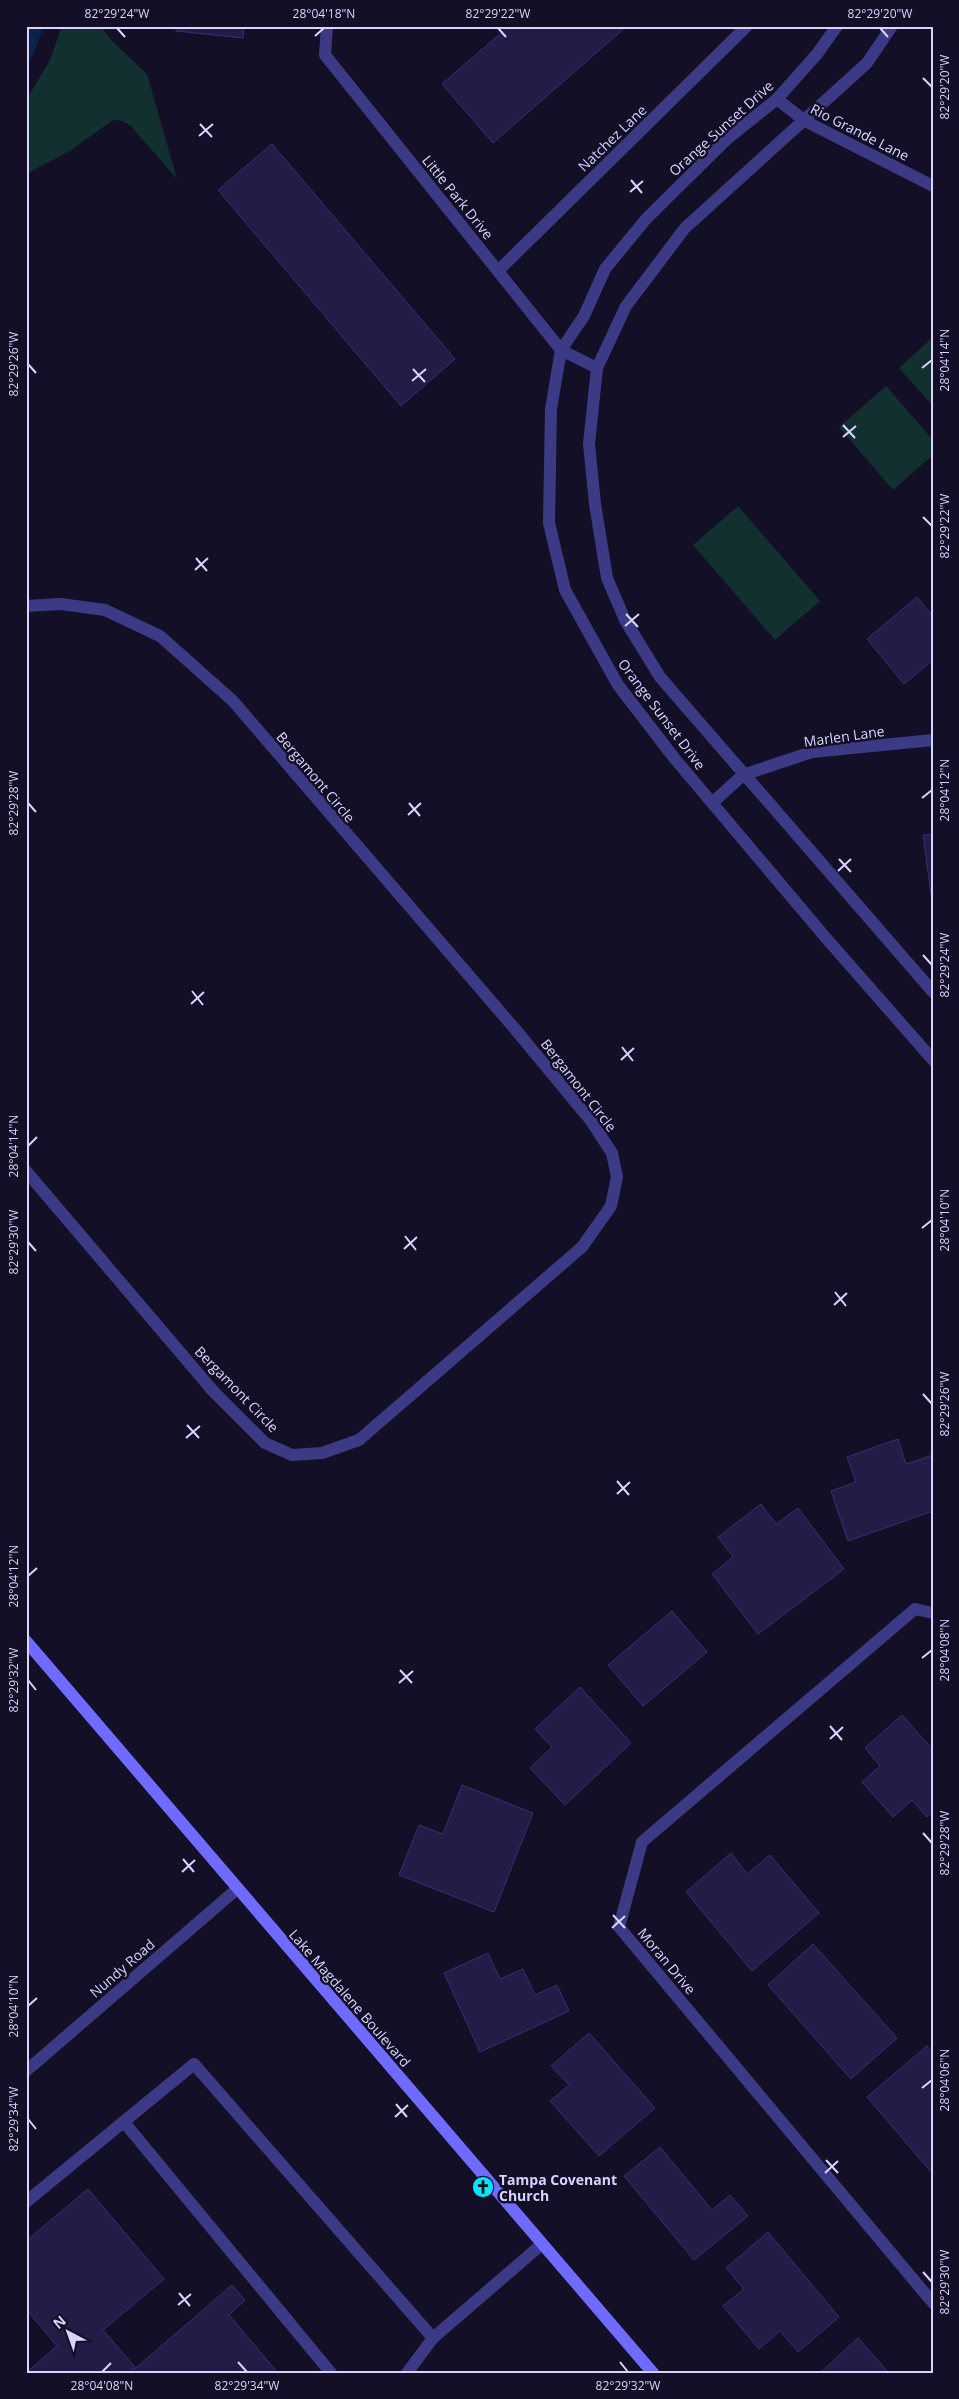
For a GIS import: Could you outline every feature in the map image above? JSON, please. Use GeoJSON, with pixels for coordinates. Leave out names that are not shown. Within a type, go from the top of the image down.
{"type":"FeatureCollection","features":[{"type":"Feature","properties":{"kind":"street","name":"Little Park Drive"},"geometry":{"type":"LineString","coordinates":[[328,26],[325,55],[561,350],[597,368]]}},
{"type":"Feature","properties":{"kind":"street","name":"Natchez Lane"},"geometry":{"type":"LineString","coordinates":[[498,271],[747,26]]}},
{"type":"Feature","properties":{"kind":"street","name":"Orange Sunset Drive"},"geometry":{"type":"LineString","coordinates":[[837,26],[817,54],[777,99],[727,139],[646,219],[605,268],[584,316],[561,350],[551,409],[549,523],[565,590],[618,685],[674,759],[826,938],[933,1060]]}},
{"type":"Feature","properties":{"kind":"street","name":"Orange Sunset Drive"},"geometry":{"type":"LineString","coordinates":[[892,26],[867,62],[805,121],[685,228],[626,306],[597,368],[589,444],[594,504],[607,578],[625,620],[660,677],[933,992]]}},
{"type":"Feature","properties":{"kind":"street","name":"Rio Grande Lane"},"geometry":{"type":"LineString","coordinates":[[777,99],[805,121],[933,186]]}},
{"type":"Feature","properties":{"kind":"street","name":"Bergamont Circle"},"geometry":{"type":"LineString","coordinates":[[26,606],[61,604],[105,610],[160,636],[233,701],[515,1029],[585,1114],[612,1153],[617,1177],[611,1206],[582,1247],[359,1440],[322,1453],[292,1455],[265,1443],[213,1391],[26,1171]]}},
{"type":"Feature","properties":{"kind":"street","name":"Marlen Lane"},"geometry":{"type":"LineString","coordinates":[[712,803],[743,775],[812,752],[933,740]]}},
{"type":"Feature","properties":{"kind":"street","name":"Moran Drive"},"geometry":{"type":"LineString","coordinates":[[933,1613],[915,1609],[642,1842],[619,1927],[933,2303]]}},
{"type":"Feature","properties":{"kind":"street","name":"Lake Magdalene Boulevard"},"geometry":{"type":"LineString","coordinates":[[26,1641],[653,2373]]}},
{"type":"Feature","properties":{"kind":"street","name":"Nundy Road"},"geometry":{"type":"LineString","coordinates":[[26,2071],[237,1889]]}},
{"type":"Feature","properties":{"kind":"street"},"geometry":{"type":"LineString","coordinates":[[26,2202],[194,2064],[434,2338]]}},
{"type":"Feature","properties":{"kind":"street"},"geometry":{"type":"LineString","coordinates":[[124,2122],[331,2373]]}},
{"type":"Feature","properties":{"kind":"street"},"geometry":{"type":"LineString","coordinates":[[407,2373],[434,2338],[542,2244]]}},
{"type":"Feature","properties":{"kind":"green space"},"geometry":{"type":"Polygon","coordinates":[[[62,26],[101,26],[111,40],[147,74],[177,179],[131,126],[122,121],[113,120],[70,151],[26,174],[26,100],[49,62],[62,26]]]}},
{"type":"Feature","properties":{"kind":"green space"},"geometry":{"type":"Polygon","coordinates":[[[933,337],[933,406],[899,368],[933,337]]]}},
{"type":"Feature","properties":{"kind":"green space"},"geometry":{"type":"Polygon","coordinates":[[[886,386],[933,440],[933,455],[893,490],[839,427],[886,386]]]}},
{"type":"Feature","properties":{"kind":"green space"},"geometry":{"type":"Polygon","coordinates":[[[738,506],[820,601],[775,640],[693,545],[738,506]]]}},
{"type":"Feature","properties":{"kind":"water"},"geometry":{"type":"Polygon","coordinates":[[[26,26],[44,26],[34,52],[26,66],[26,26]]]}},
{"type":"Feature","properties":{"kind":"building"},"geometry":{"type":"Polygon","coordinates":[[[176,26],[244,26],[243,38],[176,31],[176,26]]]}},
{"type":"Feature","properties":{"kind":"building"},"geometry":{"type":"Polygon","coordinates":[[[509,26],[627,26],[493,143],[442,84],[509,26]]]}},
{"type":"Feature","properties":{"kind":"building"},"geometry":{"type":"Polygon","coordinates":[[[272,144],[455,359],[401,406],[218,190],[272,144]]]}},
{"type":"Feature","properties":{"kind":"building"},"geometry":{"type":"Polygon","coordinates":[[[917,597],[933,616],[933,660],[904,684],[867,639],[917,597]]]}},
{"type":"Feature","properties":{"kind":"building"},"geometry":{"type":"Polygon","coordinates":[[[933,834],[933,901],[932,901],[923,835],[933,834]]]}},
{"type":"Feature","properties":{"kind":"building"},"geometry":{"type":"Polygon","coordinates":[[[898,1439],[906,1464],[933,1455],[933,1511],[848,1541],[831,1491],[856,1482],[847,1457],[898,1439]]]}},
{"type":"Feature","properties":{"kind":"building"},"geometry":{"type":"Polygon","coordinates":[[[761,1504],[776,1524],[798,1508],[844,1569],[758,1634],[712,1574],[733,1557],[718,1537],[761,1504]]]}},
{"type":"Feature","properties":{"kind":"building"},"geometry":{"type":"Polygon","coordinates":[[[672,1611],[707,1652],[643,1706],[608,1665],[672,1611]]]}},
{"type":"Feature","properties":{"kind":"building"},"geometry":{"type":"Polygon","coordinates":[[[580,1687],[631,1743],[565,1805],[530,1768],[552,1747],[535,1729],[580,1687]]]}},
{"type":"Feature","properties":{"kind":"building"},"geometry":{"type":"Polygon","coordinates":[[[902,1715],[933,1750],[933,1812],[927,1817],[912,1800],[893,1817],[862,1782],[880,1766],[865,1748],[902,1715]]]}},
{"type":"Feature","properties":{"kind":"building"},"geometry":{"type":"Polygon","coordinates":[[[462,1785],[533,1813],[494,1912],[399,1875],[419,1825],[443,1834],[462,1785]]]}},
{"type":"Feature","properties":{"kind":"building"},"geometry":{"type":"Polygon","coordinates":[[[731,1853],[747,1874],[770,1855],[819,1913],[752,1971],[686,1892],[731,1853]]]}},
{"type":"Feature","properties":{"kind":"building"},"geometry":{"type":"Polygon","coordinates":[[[813,1944],[897,2038],[851,2079],[768,1985],[813,1944]]]}},
{"type":"Feature","properties":{"kind":"building"},"geometry":{"type":"Polygon","coordinates":[[[488,1953],[500,1979],[523,1969],[535,1995],[557,1985],[569,2011],[480,2052],[444,1973],[488,1953]]]}},
{"type":"Feature","properties":{"kind":"building"},"geometry":{"type":"Polygon","coordinates":[[[589,2033],[655,2108],[599,2156],[550,2101],[569,2085],[551,2066],[589,2033]]]}},
{"type":"Feature","properties":{"kind":"building"},"geometry":{"type":"Polygon","coordinates":[[[927,2046],[933,2053],[933,2174],[867,2097],[927,2046]]]}},
{"type":"Feature","properties":{"kind":"building"},"geometry":{"type":"Polygon","coordinates":[[[660,2147],[712,2210],[730,2195],[748,2216],[694,2260],[624,2176],[660,2147]]]}},
{"type":"Feature","properties":{"kind":"building"},"geometry":{"type":"Polygon","coordinates":[[[88,2189],[164,2279],[103,2330],[135,2367],[128,2373],[26,2373],[57,2346],[26,2309],[26,2241],[88,2189]]]}},
{"type":"Feature","properties":{"kind":"building"},"geometry":{"type":"Polygon","coordinates":[[[768,2232],[839,2317],[798,2352],[780,2331],[759,2349],[723,2306],[744,2289],[726,2268],[768,2232]]]}},
{"type":"Feature","properties":{"kind":"building"},"geometry":{"type":"Polygon","coordinates":[[[232,2285],[245,2300],[229,2315],[278,2373],[130,2373],[232,2285]]]}},
{"type":"Feature","properties":{"kind":"building"},"geometry":{"type":"Polygon","coordinates":[[[858,2338],[889,2373],[820,2373],[858,2338]]]}},
{"type":"Feature","properties":{"kind":"place","name":"Tampa Covenant Church"},"geometry":{"type":"Point","coordinates":[483,2187]}}]}
